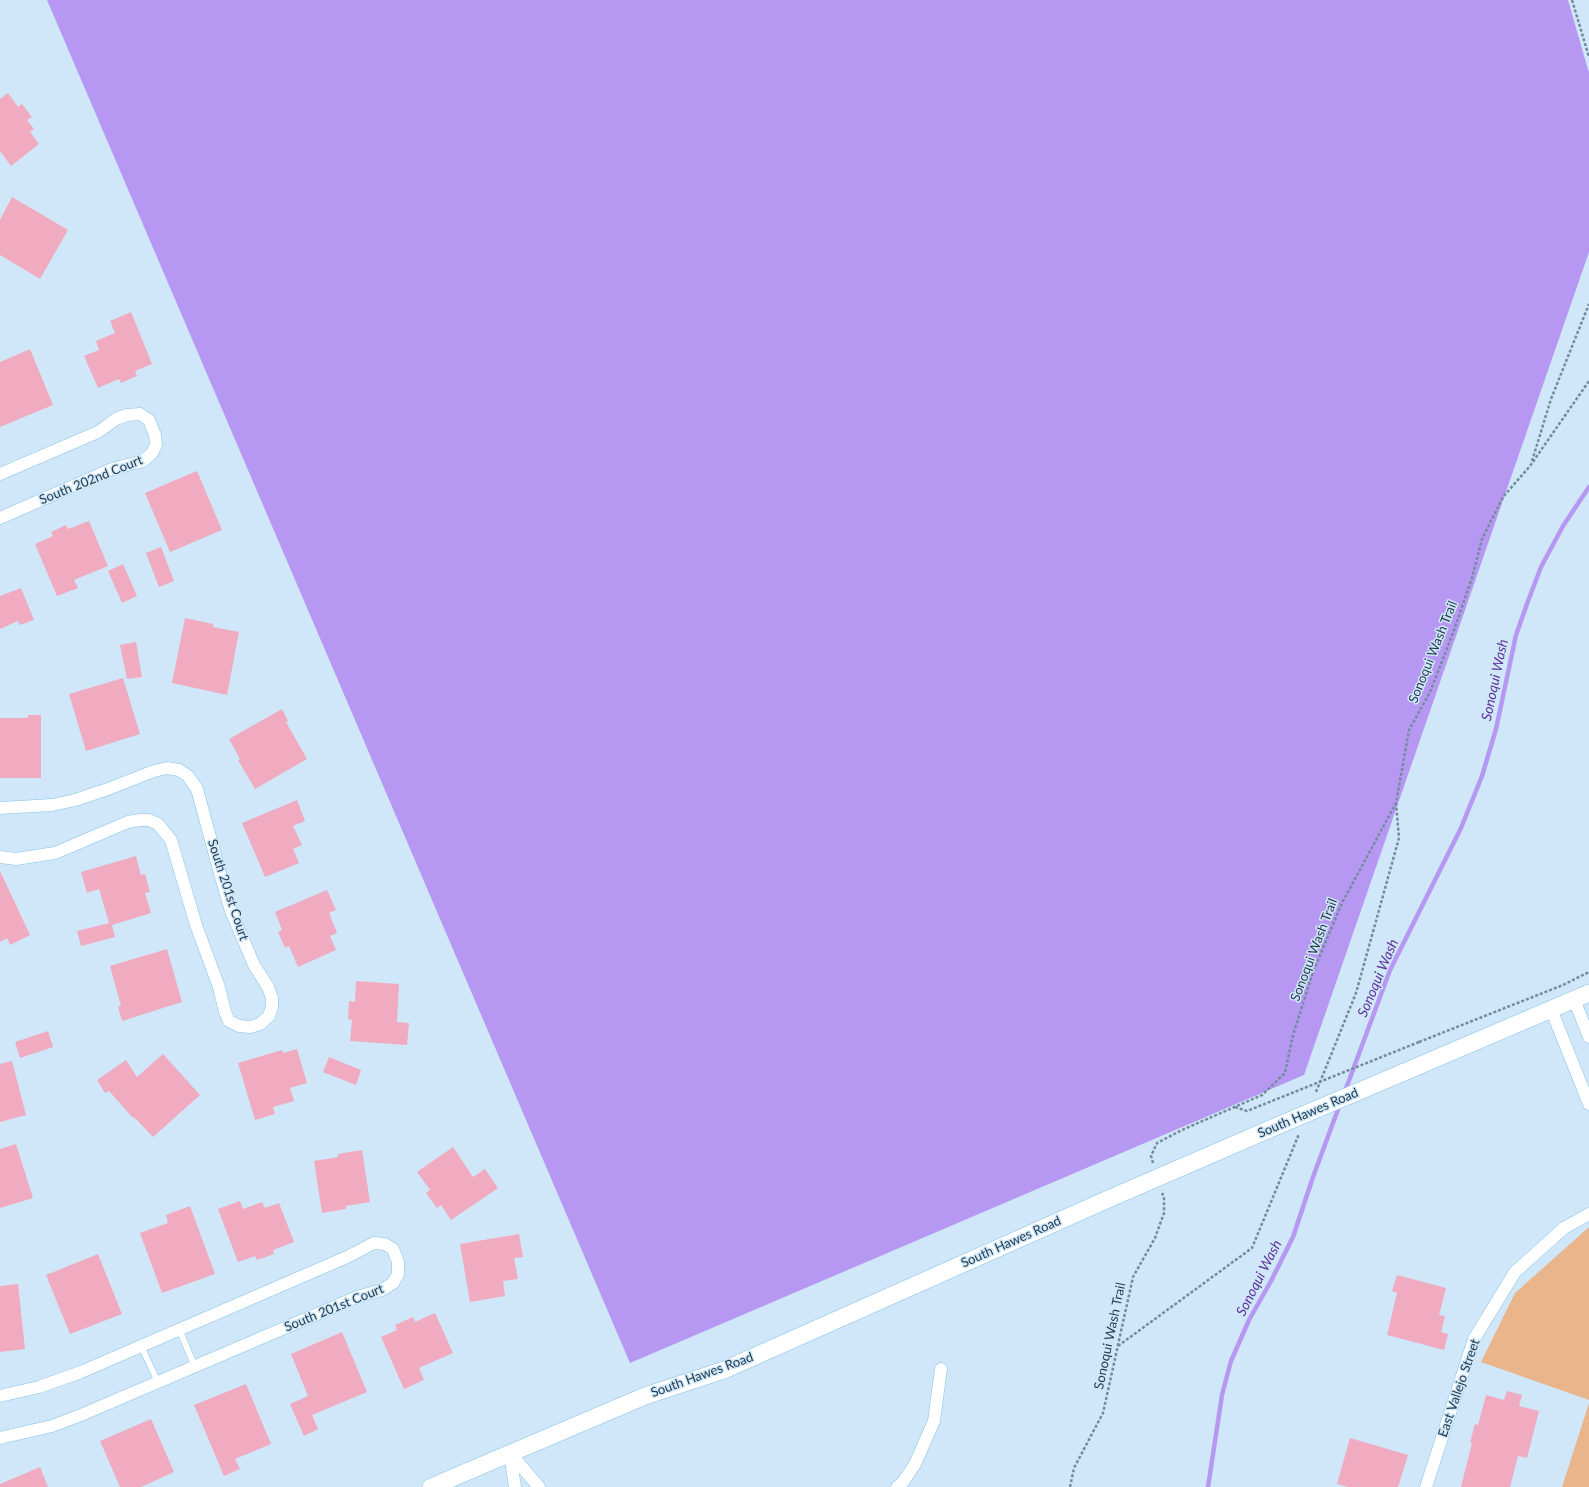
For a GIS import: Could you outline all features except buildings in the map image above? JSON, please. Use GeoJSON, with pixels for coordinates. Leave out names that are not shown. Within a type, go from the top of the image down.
{"type":"FeatureCollection","features":[{"type":"Feature","properties":{"kind":"main road","name":"South Hawes Road"},"geometry":{"type":"LineString","coordinates":[[431,1487],[645,1396],[724,1370],[1113,1197],[1582,996]]}},
{"type":"Feature","properties":{"kind":"street","name":"South 202nd Court"},"geometry":{"type":"LineString","coordinates":[[0,474],[98,432],[116,419],[127,415],[140,414],[149,420],[155,435],[156,444],[152,453],[143,461],[112,470],[0,518]]}},
{"type":"Feature","properties":{"kind":"street","name":"South 201st Court"},"geometry":{"type":"LineString","coordinates":[[0,808],[52,805],[75,800],[154,771],[167,768],[179,770],[188,776],[197,789],[221,878],[232,911],[254,965],[268,987],[272,998],[272,1007],[269,1016],[260,1024],[250,1027],[239,1026],[229,1021],[225,1012],[219,987],[196,925],[171,840],[158,824],[149,820],[128,822],[55,853],[16,859],[0,857]]}},
{"type":"Feature","properties":{"kind":"street"},"geometry":{"type":"LineString","coordinates":[[1582,996],[1589,1037]]}},
{"type":"Feature","properties":{"kind":"street"},"geometry":{"type":"LineString","coordinates":[[1551,1009],[1589,1104]]}},
{"type":"Feature","properties":{"kind":"street","name":"East Vallejo Street"},"geometry":{"type":"LineString","coordinates":[[1426,1487],[1474,1339],[1515,1272],[1564,1228],[1589,1214]]}},
{"type":"Feature","properties":{"kind":"street","name":"South 201st Court"},"geometry":{"type":"LineString","coordinates":[[0,1396],[53,1382],[141,1346],[347,1257],[374,1243],[386,1244],[393,1249],[398,1262],[398,1274],[394,1283],[382,1290],[357,1297],[81,1416],[52,1426],[0,1438]]}},
{"type":"Feature","properties":{"kind":"street"},"geometry":{"type":"LineString","coordinates":[[897,1487],[903,1482],[915,1464],[934,1421],[941,1369]]}},
{"type":"Feature","properties":{"kind":"street"},"geometry":{"type":"LineString","coordinates":[[510,1453],[515,1487]]}},
{"type":"Feature","properties":{"kind":"street"},"geometry":{"type":"LineString","coordinates":[[510,1453],[539,1487]]}},
{"type":"Feature","properties":{"kind":"lane"},"geometry":{"type":"LineString","coordinates":[[179,1329],[195,1367]]}},
{"type":"Feature","properties":{"kind":"lane"},"geometry":{"type":"LineString","coordinates":[[141,1346],[158,1382]]}},
{"type":"Feature","properties":{"kind":"path"},"geometry":{"type":"LineString","coordinates":[[1572,0],[1589,57]]}},
{"type":"Feature","properties":{"kind":"path"},"geometry":{"type":"LineString","coordinates":[[1530,466],[1551,399],[1589,304]]}},
{"type":"Feature","properties":{"kind":"path","name":"Sonoqui Wash Trail"},"geometry":{"type":"LineString","coordinates":[[1070,1487],[1074,1468],[1103,1413],[1132,1277],[1156,1238],[1164,1213],[1164,1197],[1156,1179],[1151,1156],[1157,1143],[1182,1130],[1262,1095],[1285,1073],[1293,1035],[1313,972],[1342,903],[1396,803],[1409,730],[1430,692],[1454,633],[1472,578],[1482,539],[1503,497],[1530,466],[1589,381]]}},
{"type":"Feature","properties":{"kind":"path"},"geometry":{"type":"LineString","coordinates":[[1315,1095],[1356,993],[1399,838],[1396,803]]}},
{"type":"Feature","properties":{"kind":"path"},"geometry":{"type":"LineString","coordinates":[[1235,1107],[1247,1111],[1563,985],[1589,972]]}},
{"type":"Feature","properties":{"kind":"path"},"geometry":{"type":"LineString","coordinates":[[1118,1346],[1252,1248],[1300,1131]]}},
{"type":"Feature","properties":{"kind":"shaded area"},"geometry":{"type":"Polygon","coordinates":[[[47,0],[1568,0],[1589,73],[1589,252],[1304,1075],[630,1363],[47,0]]]}},
{"type":"Feature","properties":{"kind":"shaded area"},"geometry":{"type":"Polygon","coordinates":[[[1589,1227],[1589,1400],[1481,1362],[1515,1293],[1589,1227]]]}},
{"type":"Feature","properties":{"kind":"shaded area"},"geometry":{"type":"Polygon","coordinates":[[[1589,1403],[1589,1487],[1562,1487],[1589,1403]]]}},
{"type":"Feature","properties":{"kind":"waterway","name":"Sonoqui Wash"},"geometry":{"type":"LineString","coordinates":[[1344,1094],[1390,970],[1461,828],[1482,776],[1496,729],[1516,635],[1541,567],[1563,526],[1589,487]]}},
{"type":"Feature","properties":{"kind":"waterway","name":"Sonoqui Wash"},"geometry":{"type":"LineString","coordinates":[[1208,1487],[1222,1395],[1231,1361],[1249,1320],[1293,1237],[1340,1104]]}}]}
